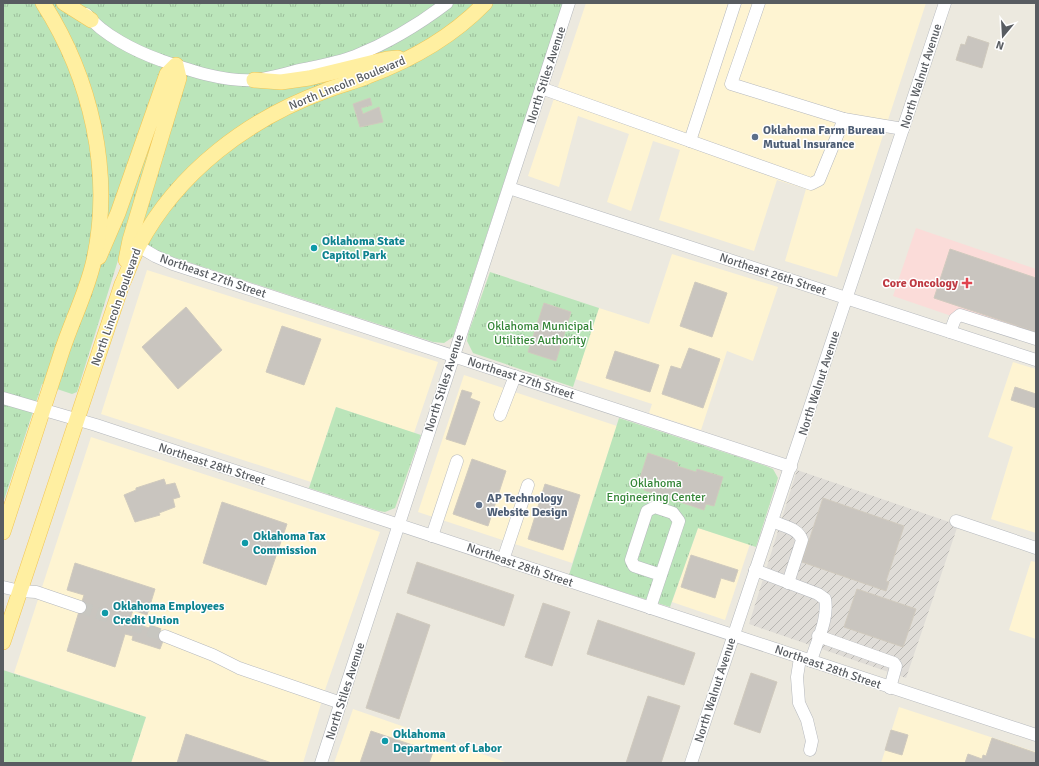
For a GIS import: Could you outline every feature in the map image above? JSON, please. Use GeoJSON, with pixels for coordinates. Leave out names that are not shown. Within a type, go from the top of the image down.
{"type":"FeatureCollection","features":[{"type":"Feature","properties":{"kind":"main road"},"geometry":{"type":"LineString","coordinates":[[43,3],[69,48],[78,71],[87,99],[98,154],[100,198],[99,225],[94,259],[87,286]]}},
{"type":"Feature","properties":{"kind":"main road"},"geometry":{"type":"LineString","coordinates":[[64,3],[91,20]]}},
{"type":"Feature","properties":{"kind":"main road","name":"North Lincoln Boulevard"},"geometry":{"type":"LineString","coordinates":[[3,642],[122,284],[138,246],[169,199],[203,165],[237,136],[284,108],[325,91],[368,76],[414,56],[443,38],[485,3]]}},
{"type":"Feature","properties":{"kind":"main road"},"geometry":{"type":"LineString","coordinates":[[254,80],[281,82],[309,78],[386,59],[414,56]]}},
{"type":"Feature","properties":{"kind":"main road"},"geometry":{"type":"LineString","coordinates":[[3,532],[66,338],[118,213],[167,74],[176,66],[179,78],[130,240],[122,284]]}},
{"type":"Feature","properties":{"kind":"street"},"geometry":{"type":"LineString","coordinates":[[78,3],[91,20],[130,47],[151,57],[176,66],[226,78],[254,80],[327,64],[355,56],[404,33],[447,3]]}},
{"type":"Feature","properties":{"kind":"street","name":"North Stiles Avenue"},"geometry":{"type":"LineString","coordinates":[[320,763],[570,3]]}},
{"type":"Feature","properties":{"kind":"street"},"geometry":{"type":"LineString","coordinates":[[690,141],[735,3]]}},
{"type":"Feature","properties":{"kind":"street"},"geometry":{"type":"LineString","coordinates":[[731,84],[759,3]]}},
{"type":"Feature","properties":{"kind":"street","name":"North Walnut Avenue"},"geometry":{"type":"LineString","coordinates":[[691,763],[945,3]]}},
{"type":"Feature","properties":{"kind":"street"},"geometry":{"type":"LineString","coordinates":[[710,77],[844,119],[903,129]]}},
{"type":"Feature","properties":{"kind":"street"},"geometry":{"type":"LineString","coordinates":[[541,88],[810,184],[819,180],[844,119]]}},
{"type":"Feature","properties":{"kind":"street","name":"Northeast 26th Street"},"geometry":{"type":"LineString","coordinates":[[509,188],[1036,360]]}},
{"type":"Feature","properties":{"kind":"street","name":"Northeast 27th Street"},"geometry":{"type":"LineString","coordinates":[[138,246],[173,264],[791,467]]}},
{"type":"Feature","properties":{"kind":"street"},"geometry":{"type":"LineString","coordinates":[[950,332],[955,319],[960,315],[1036,339]]}},
{"type":"Feature","properties":{"kind":"street"},"geometry":{"type":"LineString","coordinates":[[500,415],[515,376]]}},
{"type":"Feature","properties":{"kind":"street","name":"Northeast 28th Street"},"geometry":{"type":"LineString","coordinates":[[3,398],[76,420],[398,524],[890,688],[1036,735]]}},
{"type":"Feature","properties":{"kind":"street"},"geometry":{"type":"LineString","coordinates":[[432,536],[457,461]]}},
{"type":"Feature","properties":{"kind":"street"},"geometry":{"type":"LineString","coordinates":[[503,560],[528,485]]}},
{"type":"Feature","properties":{"kind":"street"},"geometry":{"type":"LineString","coordinates":[[650,608],[661,575],[679,521],[672,513],[655,507],[647,511],[631,560],[634,566],[661,575]]}},
{"type":"Feature","properties":{"kind":"street"},"geometry":{"type":"LineString","coordinates":[[772,521],[800,533],[802,540],[788,583]]}},
{"type":"Feature","properties":{"kind":"street"},"geometry":{"type":"LineString","coordinates":[[956,522],[1036,548]]}},
{"type":"Feature","properties":{"kind":"street"},"geometry":{"type":"LineString","coordinates":[[755,570],[818,594],[825,599],[826,610],[818,636],[797,677],[799,703],[807,720],[812,741],[810,750]]}},
{"type":"Feature","properties":{"kind":"street"},"geometry":{"type":"LineString","coordinates":[[3,587],[20,592],[36,592],[80,607]]}},
{"type":"Feature","properties":{"kind":"street"},"geometry":{"type":"LineString","coordinates":[[165,636],[213,655],[239,668],[341,703]]}},
{"type":"Feature","properties":{"kind":"street"},"geometry":{"type":"LineString","coordinates":[[818,636],[894,663],[896,666],[890,688]]}},
{"type":"Feature","properties":{"kind":"shaded area","name":"Oklahoma Farm Bureau Mutual Insurance"},"geometry":{"type":"Polygon","coordinates":[[[586,3],[926,3],[837,277],[785,261],[806,189],[777,180],[754,251],[659,220],[680,150],[653,141],[631,211],[607,202],[629,134],[578,116],[559,187],[528,176],[586,3]]]}},
{"type":"Feature","properties":{"kind":"shaded area","name":"Core Oncology"},"geometry":{"type":"Polygon","coordinates":[[[916,228],[1036,269],[1036,345],[893,296],[916,228]]]}},
{"type":"Feature","properties":{"kind":"shaded area"},"geometry":{"type":"Polygon","coordinates":[[[672,254],[778,287],[753,361],[727,351],[701,430],[649,413],[652,404],[575,379],[599,308],[649,324],[672,254]]]}},
{"type":"Feature","properties":{"kind":"shaded area"},"geometry":{"type":"Polygon","coordinates":[[[147,270],[438,362],[414,433],[336,407],[311,482],[101,414],[147,270]]]}},
{"type":"Feature","properties":{"kind":"shaded area"},"geometry":{"type":"Polygon","coordinates":[[[1013,362],[1036,369],[1036,533],[991,519],[1013,447],[988,437],[1013,362]]]}},
{"type":"Feature","properties":{"kind":"shaded area"},"geometry":{"type":"Polygon","coordinates":[[[464,375],[617,426],[572,563],[418,512],[464,375]]]}},
{"type":"Feature","properties":{"kind":"shaded area"},"geometry":{"type":"Polygon","coordinates":[[[91,437],[380,532],[326,687],[303,763],[131,763],[146,717],[14,673],[91,437]]]}},
{"type":"Feature","properties":{"kind":"shaded area"},"geometry":{"type":"Polygon","coordinates":[[[797,470],[958,525],[906,678],[749,624],[797,470]]]}},
{"type":"Feature","properties":{"kind":"shaded area"},"geometry":{"type":"Polygon","coordinates":[[[698,528],[750,544],[725,620],[672,602],[698,528]]]}},
{"type":"Feature","properties":{"kind":"shaded area"},"geometry":{"type":"Polygon","coordinates":[[[1031,561],[1036,562],[1036,639],[1009,630],[1031,561]]]}},
{"type":"Feature","properties":{"kind":"shaded area"},"geometry":{"type":"Polygon","coordinates":[[[899,707],[1036,752],[1036,763],[881,763],[899,707]]]}},
{"type":"Feature","properties":{"kind":"shaded area","name":"Oklahoma Department of Labor"},"geometry":{"type":"Polygon","coordinates":[[[353,709],[508,763],[334,763],[353,709]]]}},
{"type":"Feature","properties":{"kind":"green space","name":"Oklahoma State Capitol Park"},"geometry":{"type":"Polygon","coordinates":[[[3,3],[563,3],[453,337],[444,343],[433,342],[124,241],[77,392],[72,394],[42,384],[3,503],[3,3]]]}},
{"type":"Feature","properties":{"kind":"green space","name":"Oklahoma Municipal Utilities Authority"},"geometry":{"type":"Polygon","coordinates":[[[490,272],[599,308],[573,387],[473,353],[467,341],[468,334],[490,272]]]}},
{"type":"Feature","properties":{"kind":"green space"},"geometry":{"type":"Polygon","coordinates":[[[336,407],[421,435],[395,508],[385,512],[379,511],[309,488],[336,407]]]}},
{"type":"Feature","properties":{"kind":"green space","name":"Oklahoma Engineering Center"},"geometry":{"type":"Polygon","coordinates":[[[619,418],[766,466],[773,469],[778,478],[756,547],[698,528],[670,607],[569,575],[619,418]]]}},
{"type":"Feature","properties":{"kind":"green space"},"geometry":{"type":"Polygon","coordinates":[[[3,670],[146,717],[131,763],[3,763],[3,670]]]}},
{"type":"Feature","properties":{"kind":"building"},"geometry":{"type":"Polygon","coordinates":[[[968,36],[989,43],[982,68],[956,60],[961,44],[965,45],[968,36]]]}},
{"type":"Feature","properties":{"kind":"building"},"geometry":{"type":"Polygon","coordinates":[[[370,98],[372,105],[361,108],[363,114],[379,107],[383,122],[360,127],[353,104],[370,98]]]}},
{"type":"Feature","properties":{"kind":"building"},"geometry":{"type":"Polygon","coordinates":[[[950,249],[1036,278],[1036,332],[934,298],[950,249]]]}},
{"type":"Feature","properties":{"kind":"building"},"geometry":{"type":"Polygon","coordinates":[[[695,282],[727,293],[712,337],[680,326],[695,282]]]}},
{"type":"Feature","properties":{"kind":"building"},"geometry":{"type":"Polygon","coordinates":[[[544,303],[571,312],[556,361],[528,352],[544,303]]]}},
{"type":"Feature","properties":{"kind":"building"},"geometry":{"type":"Polygon","coordinates":[[[186,307],[222,350],[178,389],[142,347],[186,307]]]}},
{"type":"Feature","properties":{"kind":"building"},"geometry":{"type":"Polygon","coordinates":[[[282,326],[321,339],[304,385],[266,372],[282,326]]]}},
{"type":"Feature","properties":{"kind":"building"},"geometry":{"type":"Polygon","coordinates":[[[689,348],[720,359],[703,408],[662,394],[671,366],[681,369],[689,348]]]}},
{"type":"Feature","properties":{"kind":"building"},"geometry":{"type":"Polygon","coordinates":[[[615,351],[659,365],[650,392],[606,378],[615,351]]]}},
{"type":"Feature","properties":{"kind":"building"},"geometry":{"type":"Polygon","coordinates":[[[1015,387],[1036,394],[1036,408],[1011,400],[1015,387]]]}},
{"type":"Feature","properties":{"kind":"building"},"geometry":{"type":"Polygon","coordinates":[[[462,390],[472,393],[470,398],[480,402],[465,445],[446,439],[462,390]]]}},
{"type":"Feature","properties":{"kind":"building"},"geometry":{"type":"Polygon","coordinates":[[[648,453],[678,463],[677,466],[696,472],[697,469],[723,477],[714,506],[706,504],[704,510],[644,490],[647,481],[640,478],[648,453]]]}},
{"type":"Feature","properties":{"kind":"building"},"geometry":{"type":"Polygon","coordinates":[[[472,459],[506,471],[488,526],[453,514],[472,459]]]}},
{"type":"Feature","properties":{"kind":"building"},"geometry":{"type":"Polygon","coordinates":[[[164,479],[166,485],[175,483],[180,497],[173,499],[175,507],[159,513],[160,515],[135,522],[124,495],[136,490],[136,488],[164,479]]]}},
{"type":"Feature","properties":{"kind":"building"},"geometry":{"type":"Polygon","coordinates":[[[545,484],[580,495],[563,550],[528,539],[545,484]]]}},
{"type":"Feature","properties":{"kind":"building"},"geometry":{"type":"Polygon","coordinates":[[[823,498],[904,526],[886,581],[889,582],[886,591],[802,562],[823,498]]]}},
{"type":"Feature","properties":{"kind":"building","name":"Oklahoma Tax Commission"},"geometry":{"type":"Polygon","coordinates":[[[222,502],[287,524],[266,585],[203,563],[222,502]]]}},
{"type":"Feature","properties":{"kind":"building"},"geometry":{"type":"Polygon","coordinates":[[[691,555],[738,570],[734,582],[721,578],[715,598],[681,587],[691,555]]]}},
{"type":"Feature","properties":{"kind":"building"},"geometry":{"type":"Polygon","coordinates":[[[417,562],[514,595],[504,626],[407,593],[417,562]]]}},
{"type":"Feature","properties":{"kind":"building","name":"Oklahoma Employees Credit Union"},"geometry":{"type":"Polygon","coordinates":[[[75,563],[155,589],[147,615],[133,610],[129,622],[166,633],[160,649],[132,640],[133,636],[125,634],[115,667],[67,651],[84,595],[67,590],[75,563]]]}},
{"type":"Feature","properties":{"kind":"building"},"geometry":{"type":"Polygon","coordinates":[[[857,589],[916,609],[903,647],[844,627],[857,589]]]}},
{"type":"Feature","properties":{"kind":"building"},"geometry":{"type":"Polygon","coordinates":[[[543,603],[570,612],[552,666],[525,657],[543,603]]]}},
{"type":"Feature","properties":{"kind":"building"},"geometry":{"type":"Polygon","coordinates":[[[397,613],[430,625],[399,719],[366,708],[397,613]]]}},
{"type":"Feature","properties":{"kind":"building"},"geometry":{"type":"Polygon","coordinates":[[[598,620],[695,653],[684,685],[587,654],[598,620]]]}},
{"type":"Feature","properties":{"kind":"building"},"geometry":{"type":"Polygon","coordinates":[[[751,673],[777,682],[760,733],[734,724],[751,673]]]}},
{"type":"Feature","properties":{"kind":"building"},"geometry":{"type":"Polygon","coordinates":[[[648,696],[680,706],[661,763],[626,763],[648,696]]]}},
{"type":"Feature","properties":{"kind":"building"},"geometry":{"type":"Polygon","coordinates":[[[891,730],[908,735],[902,755],[885,750],[891,730]]]}},
{"type":"Feature","properties":{"kind":"building","name":"Oklahoma Department of Labor"},"geometry":{"type":"Polygon","coordinates":[[[371,731],[433,752],[429,763],[360,763],[371,731]]]}},
{"type":"Feature","properties":{"kind":"building"},"geometry":{"type":"Polygon","coordinates":[[[186,734],[272,763],[177,763],[186,734]]]}},
{"type":"Feature","properties":{"kind":"building"},"geometry":{"type":"Polygon","coordinates":[[[992,738],[1036,753],[1036,763],[965,763],[968,754],[982,759],[983,755],[986,756],[992,738]]]}},
{"type":"Feature","properties":{"kind":"tunnel"},"geometry":{"type":"LineString","coordinates":[[80,607],[165,636]]}},
{"type":"Feature","properties":{"kind":"place","name":"Oklahoma Farm Bureau Mutual Insurance"},"geometry":{"type":"Point","coordinates":[755,137]}},
{"type":"Feature","properties":{"kind":"place","name":"Oklahoma State Capitol Park"},"geometry":{"type":"Point","coordinates":[314,248]}},
{"type":"Feature","properties":{"kind":"place","name":"Core Oncology"},"geometry":{"type":"Point","coordinates":[967,283]}},
{"type":"Feature","properties":{"kind":"place","name":"AP Technology Website Design"},"geometry":{"type":"Point","coordinates":[479,505]}},
{"type":"Feature","properties":{"kind":"place","name":"Oklahoma Tax Commission"},"geometry":{"type":"Point","coordinates":[245,543]}},
{"type":"Feature","properties":{"kind":"place","name":"Oklahoma Employees Credit Union"},"geometry":{"type":"Point","coordinates":[105,613]}},
{"type":"Feature","properties":{"kind":"place","name":"Oklahoma Department of Labor"},"geometry":{"type":"Point","coordinates":[385,741]}}]}
